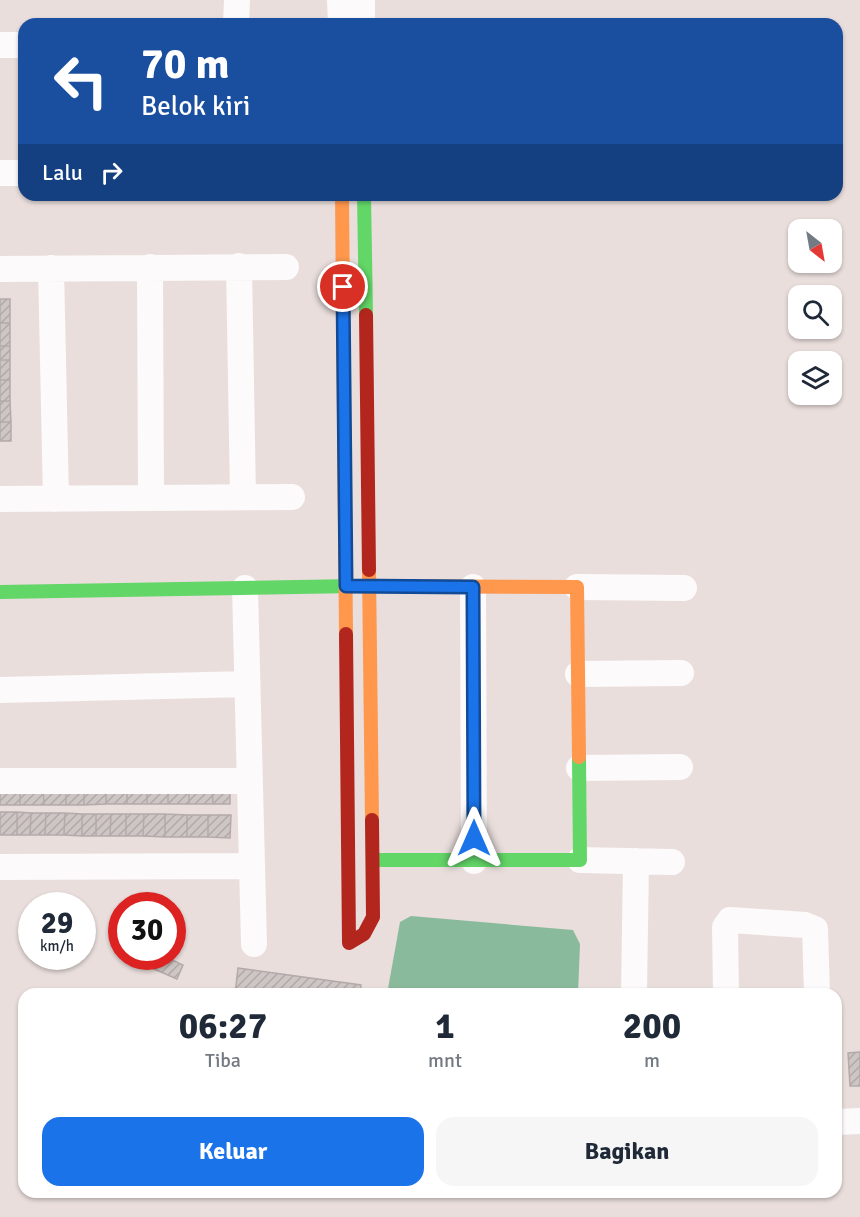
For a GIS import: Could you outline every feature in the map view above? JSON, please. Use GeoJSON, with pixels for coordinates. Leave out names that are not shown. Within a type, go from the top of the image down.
{"type":"FeatureCollection","features":[{"type":"Feature","properties":{"kind":"street"},"geometry":{"type":"LineString","coordinates":[[236,18],[237,0]]}},
{"type":"Feature","properties":{"kind":"street"},"geometry":{"type":"LineString","coordinates":[[340,0],[340,18]]}},
{"type":"Feature","properties":{"kind":"street"},"geometry":{"type":"LineString","coordinates":[[362,0],[362,18]]}},
{"type":"Feature","properties":{"kind":"street"},"geometry":{"type":"LineString","coordinates":[[0,45],[18,45]]}},
{"type":"Feature","properties":{"kind":"street"},"geometry":{"type":"LineString","coordinates":[[0,173],[18,173]]}},
{"type":"Feature","properties":{"kind":"street"},"geometry":{"type":"LineString","coordinates":[[342,201],[349,943],[364,934],[373,917],[364,201]]}},
{"type":"Feature","properties":{"kind":"street"},"geometry":{"type":"LineString","coordinates":[[239,266],[243,497]]}},
{"type":"Feature","properties":{"kind":"street"},"geometry":{"type":"LineString","coordinates":[[150,267],[151,498]]}},
{"type":"Feature","properties":{"kind":"street"},"geometry":{"type":"LineString","coordinates":[[0,269],[286,267]]}},
{"type":"Feature","properties":{"kind":"street"},"geometry":{"type":"LineString","coordinates":[[51,268],[56,499]]}},
{"type":"Feature","properties":{"kind":"street"},"geometry":{"type":"LineString","coordinates":[[0,500],[291,497]]}},
{"type":"Feature","properties":{"kind":"street"},"geometry":{"type":"LineString","coordinates":[[0,592],[346,586],[684,588]]}},
{"type":"Feature","properties":{"kind":"street"},"geometry":{"type":"LineString","coordinates":[[473,587],[474,861]]}},
{"type":"Feature","properties":{"kind":"street"},"geometry":{"type":"LineString","coordinates":[[578,587],[580,860]]}},
{"type":"Feature","properties":{"kind":"street"},"geometry":{"type":"LineString","coordinates":[[245,588],[250,866],[254,944]]}},
{"type":"Feature","properties":{"kind":"street"},"geometry":{"type":"LineString","coordinates":[[578,674],[681,673]]}},
{"type":"Feature","properties":{"kind":"street"},"geometry":{"type":"LineString","coordinates":[[0,690],[247,684]]}},
{"type":"Feature","properties":{"kind":"street"},"geometry":{"type":"LineString","coordinates":[[579,768],[680,767]]}},
{"type":"Feature","properties":{"kind":"street"},"geometry":{"type":"LineString","coordinates":[[0,781],[249,781]]}},
{"type":"Feature","properties":{"kind":"street"},"geometry":{"type":"LineString","coordinates":[[373,860],[672,862]]}},
{"type":"Feature","properties":{"kind":"street"},"geometry":{"type":"LineString","coordinates":[[634,988],[636,861]]}},
{"type":"Feature","properties":{"kind":"street"},"geometry":{"type":"LineString","coordinates":[[0,867],[250,866]]}},
{"type":"Feature","properties":{"kind":"street"},"geometry":{"type":"LineString","coordinates":[[726,988],[725,927],[730,920],[805,925],[815,929],[818,988]]}},
{"type":"Feature","properties":{"kind":"street"},"geometry":{"type":"LineString","coordinates":[[842,1122],[860,1121]]}},
{"type":"Feature","properties":{"kind":"shaded area"},"geometry":{"type":"Polygon","coordinates":[[[411,916],[573,930],[580,944],[578,988],[388,988],[400,922],[411,916]]]}},
{"type":"Feature","properties":{"kind":"building"},"geometry":{"type":"Polygon","coordinates":[[[0,299],[10,299],[10,323],[0,323],[0,299]]]}},
{"type":"Feature","properties":{"kind":"building"},"geometry":{"type":"Polygon","coordinates":[[[0,323],[10,323],[10,346],[0,346],[0,323]]]}},
{"type":"Feature","properties":{"kind":"building"},"geometry":{"type":"Polygon","coordinates":[[[0,346],[10,346],[10,360],[0,360],[0,346]]]}},
{"type":"Feature","properties":{"kind":"building"},"geometry":{"type":"Polygon","coordinates":[[[0,360],[10,360],[10,380],[0,380],[0,360]]]}},
{"type":"Feature","properties":{"kind":"building"},"geometry":{"type":"Polygon","coordinates":[[[0,380],[10,380],[10,401],[0,401],[0,380]]]}},
{"type":"Feature","properties":{"kind":"building"},"geometry":{"type":"Polygon","coordinates":[[[0,401],[10,401],[11,422],[0,422],[0,401]]]}},
{"type":"Feature","properties":{"kind":"building"},"geometry":{"type":"Polygon","coordinates":[[[0,422],[11,422],[11,441],[0,441],[0,422]]]}},
{"type":"Feature","properties":{"kind":"building"},"geometry":{"type":"Polygon","coordinates":[[[84,785],[84,805],[66,805],[66,786],[84,785]]]}},
{"type":"Feature","properties":{"kind":"building"},"geometry":{"type":"Polygon","coordinates":[[[84,785],[106,785],[106,804],[84,805],[84,785]]]}},
{"type":"Feature","properties":{"kind":"building"},"geometry":{"type":"Polygon","coordinates":[[[106,785],[127,785],[127,804],[106,804],[106,785]]]}},
{"type":"Feature","properties":{"kind":"building"},"geometry":{"type":"Polygon","coordinates":[[[127,785],[147,785],[147,804],[127,804],[127,785]]]}},
{"type":"Feature","properties":{"kind":"building"},"geometry":{"type":"Polygon","coordinates":[[[147,785],[168,785],[168,804],[147,804],[147,785]]]}},
{"type":"Feature","properties":{"kind":"building"},"geometry":{"type":"Polygon","coordinates":[[[168,785],[189,785],[189,804],[168,804],[168,785]]]}},
{"type":"Feature","properties":{"kind":"building"},"geometry":{"type":"Polygon","coordinates":[[[189,785],[212,785],[213,804],[189,804],[189,785]]]}},
{"type":"Feature","properties":{"kind":"building"},"geometry":{"type":"Polygon","coordinates":[[[212,785],[230,785],[230,804],[213,804],[212,785]]]}},
{"type":"Feature","properties":{"kind":"building"},"geometry":{"type":"Polygon","coordinates":[[[0,786],[20,786],[20,805],[0,805],[0,786]]]}},
{"type":"Feature","properties":{"kind":"building"},"geometry":{"type":"Polygon","coordinates":[[[20,786],[43,786],[44,805],[20,805],[20,786]]]}},
{"type":"Feature","properties":{"kind":"building"},"geometry":{"type":"Polygon","coordinates":[[[43,786],[66,786],[66,805],[44,805],[43,786]]]}},
{"type":"Feature","properties":{"kind":"building"},"geometry":{"type":"Polygon","coordinates":[[[0,812],[17,812],[17,835],[0,835],[0,812]]]}},
{"type":"Feature","properties":{"kind":"building"},"geometry":{"type":"Polygon","coordinates":[[[17,812],[31,813],[30,835],[17,835],[17,812]]]}},
{"type":"Feature","properties":{"kind":"building"},"geometry":{"type":"Polygon","coordinates":[[[31,813],[46,813],[45,835],[30,835],[31,813]]]}},
{"type":"Feature","properties":{"kind":"building"},"geometry":{"type":"Polygon","coordinates":[[[46,813],[65,813],[64,835],[45,835],[46,813]]]}},
{"type":"Feature","properties":{"kind":"building"},"geometry":{"type":"Polygon","coordinates":[[[65,813],[82,814],[82,836],[64,835],[65,813]]]}},
{"type":"Feature","properties":{"kind":"building"},"geometry":{"type":"Polygon","coordinates":[[[82,814],[96,814],[96,836],[82,836],[82,814]]]}},
{"type":"Feature","properties":{"kind":"building"},"geometry":{"type":"Polygon","coordinates":[[[96,814],[111,814],[110,836],[96,836],[96,814]]]}},
{"type":"Feature","properties":{"kind":"building"},"geometry":{"type":"Polygon","coordinates":[[[111,814],[126,814],[126,836],[110,836],[111,814]]]}},
{"type":"Feature","properties":{"kind":"building"},"geometry":{"type":"Polygon","coordinates":[[[126,814],[144,814],[143,836],[126,836],[126,814]]]}},
{"type":"Feature","properties":{"kind":"building"},"geometry":{"type":"Polygon","coordinates":[[[144,814],[165,814],[165,837],[143,836],[144,814]]]}},
{"type":"Feature","properties":{"kind":"building"},"geometry":{"type":"Polygon","coordinates":[[[165,814],[187,815],[187,837],[165,837],[165,814]]]}},
{"type":"Feature","properties":{"kind":"building"},"geometry":{"type":"Polygon","coordinates":[[[187,815],[208,815],[208,837],[187,837],[187,815]]]}},
{"type":"Feature","properties":{"kind":"building"},"geometry":{"type":"Polygon","coordinates":[[[208,815],[231,815],[230,838],[208,837],[208,815]]]}},
{"type":"Feature","properties":{"kind":"building"},"geometry":{"type":"Polygon","coordinates":[[[238,968],[361,985],[361,988],[236,988],[238,968]]]}},
{"type":"Feature","properties":{"kind":"building"},"geometry":{"type":"Polygon","coordinates":[[[156,970],[181,970],[177,979],[156,970]]]}},
{"type":"Feature","properties":{"kind":"building"},"geometry":{"type":"Polygon","coordinates":[[[860,1052],[860,1086],[850,1086],[848,1053],[860,1052]]]}},
{"type":"Feature","properties":{"kind":"traffic: fast"},"geometry":{"type":"LineString","coordinates":[[364,201],[366,315]]}},
{"type":"Feature","properties":{"kind":"traffic: fast"},"geometry":{"type":"LineString","coordinates":[[0,592],[355,586]]}},
{"type":"Feature","properties":{"kind":"traffic: fast"},"geometry":{"type":"LineString","coordinates":[[373,860],[580,860],[579,757]]}},
{"type":"Feature","properties":{"kind":"traffic: slow"},"geometry":{"type":"LineString","coordinates":[[342,201],[346,634]]}},
{"type":"Feature","properties":{"kind":"traffic: slow"},"geometry":{"type":"LineString","coordinates":[[369,570],[372,820]]}},
{"type":"Feature","properties":{"kind":"traffic: slow"},"geometry":{"type":"LineString","coordinates":[[355,586],[577,587],[579,757]]}},
{"type":"Feature","properties":{"kind":"traffic: jam"},"geometry":{"type":"LineString","coordinates":[[366,315],[369,570]]}},
{"type":"Feature","properties":{"kind":"traffic: jam"},"geometry":{"type":"LineString","coordinates":[[346,634],[349,943],[364,934],[373,917],[372,820]]}},
{"type":"Feature","properties":{"kind":"route"},"geometry":{"type":"LineString","coordinates":[[343,287],[346,586],[473,587],[474,838]]}}]}
